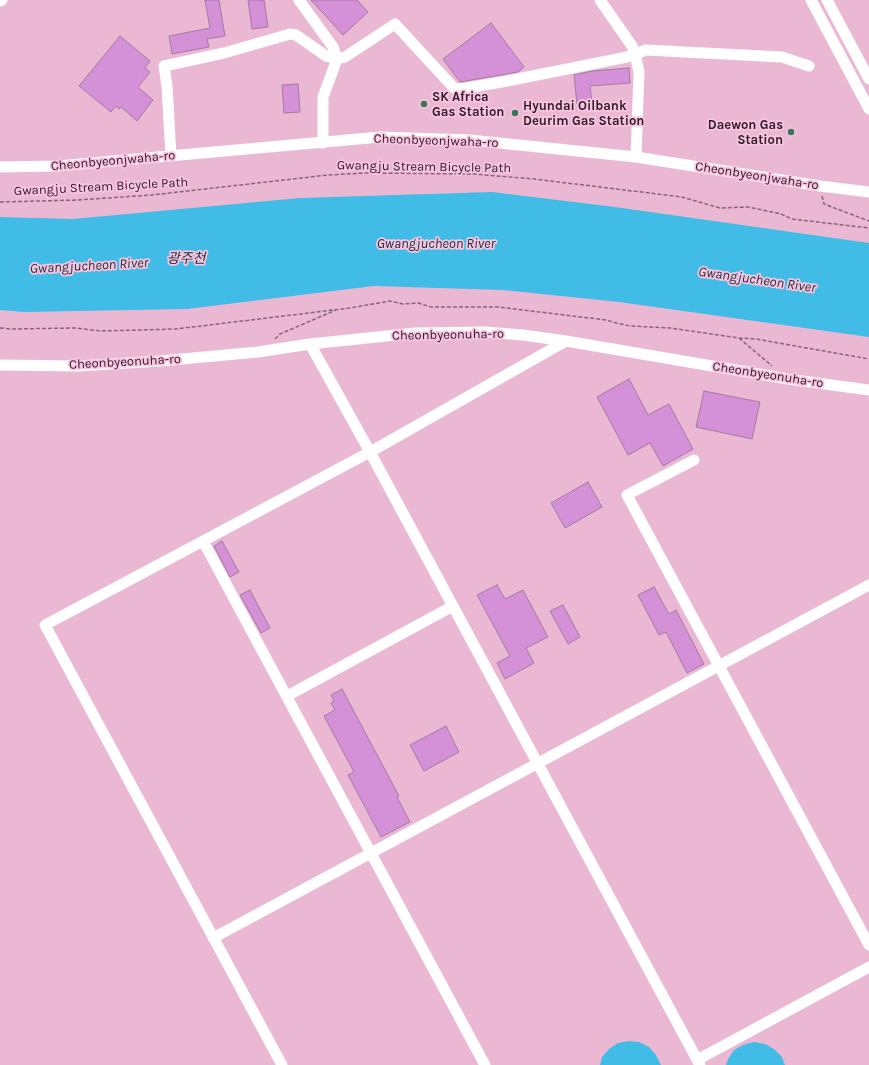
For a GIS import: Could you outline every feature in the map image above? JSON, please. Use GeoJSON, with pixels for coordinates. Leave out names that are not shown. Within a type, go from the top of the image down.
{"type":"FeatureCollection","features":[{"type":"Feature","properties":{"kind":"street"},"geometry":{"type":"LineString","coordinates":[[299,0],[332,47],[337,59],[323,97],[323,142]]}},
{"type":"Feature","properties":{"kind":"street"},"geometry":{"type":"LineString","coordinates":[[600,0],[632,46],[635,54],[639,72],[636,157]]}},
{"type":"Feature","properties":{"kind":"street"},"geometry":{"type":"LineString","coordinates":[[811,0],[869,109]]}},
{"type":"Feature","properties":{"kind":"street"},"geometry":{"type":"LineString","coordinates":[[828,0],[869,79]]}},
{"type":"Feature","properties":{"kind":"street"},"geometry":{"type":"LineString","coordinates":[[171,156],[167,86],[164,66],[224,53],[290,34],[296,35],[326,56],[337,59],[345,57],[395,24],[454,88],[460,89],[627,57],[646,50],[782,57],[809,66]]}},
{"type":"Feature","properties":{"kind":"street","name":"Cheonbyeonjwaha-ro"},"geometry":{"type":"LineString","coordinates":[[0,167],[58,166],[380,138],[470,140],[636,157],[820,186],[869,192]]}},
{"type":"Feature","properties":{"kind":"street","name":"Cheonbyeonuha-ro"},"geometry":{"type":"LineString","coordinates":[[0,365],[78,366],[160,362],[415,333],[485,332],[524,335],[566,341],[788,379],[869,390]]}},
{"type":"Feature","properties":{"kind":"street"},"geometry":{"type":"LineString","coordinates":[[282,1065],[45,625],[370,452],[566,341]]}},
{"type":"Feature","properties":{"kind":"street"},"geometry":{"type":"LineString","coordinates":[[310,344],[370,452],[698,1062],[869,967]]}},
{"type":"Feature","properties":{"kind":"street"},"geometry":{"type":"LineString","coordinates":[[694,460],[627,495],[869,945]]}},
{"type":"Feature","properties":{"kind":"street"},"geometry":{"type":"LineString","coordinates":[[203,541],[484,1065]]}},
{"type":"Feature","properties":{"kind":"street"},"geometry":{"type":"LineString","coordinates":[[213,938],[869,585]]}},
{"type":"Feature","properties":{"kind":"street"},"geometry":{"type":"LineString","coordinates":[[287,696],[453,606]]}},
{"type":"Feature","properties":{"kind":"path","name":"Gwangju Stream Bicycle Path"},"geometry":{"type":"LineString","coordinates":[[0,202],[77,200],[152,195],[328,175],[365,173],[474,174],[534,179],[682,197],[720,208],[748,207],[781,214],[792,219],[869,228]]}},
{"type":"Feature","properties":{"kind":"path"},"geometry":{"type":"LineString","coordinates":[[820,186],[824,204],[869,221]]}},
{"type":"Feature","properties":{"kind":"path"},"geometry":{"type":"LineString","coordinates":[[275,338],[280,334],[338,309]]}},
{"type":"Feature","properties":{"kind":"path"},"geometry":{"type":"LineString","coordinates":[[738,338],[788,379]]}},
{"type":"Feature","properties":{"kind":"water","name":"광주천"},"geometry":{"type":"Polygon","coordinates":[[[492,192],[615,207],[869,243],[869,337],[619,302],[503,290],[374,286],[187,309],[24,312],[0,310],[0,217],[73,219],[300,198],[492,192]]]}},
{"type":"Feature","properties":{"kind":"water"},"geometry":{"type":"Polygon","coordinates":[[[629,1041],[639,1042],[649,1047],[656,1055],[661,1065],[600,1065],[602,1057],[609,1049],[618,1043],[629,1041]]]}},
{"type":"Feature","properties":{"kind":"water"},"geometry":{"type":"Polygon","coordinates":[[[754,1042],[765,1044],[774,1049],[782,1057],[785,1065],[726,1065],[734,1050],[743,1045],[754,1042]]]}},
{"type":"Feature","properties":{"kind":"building"},"geometry":{"type":"Polygon","coordinates":[[[205,0],[219,0],[225,36],[207,39],[209,47],[172,54],[169,36],[210,28],[205,0]]]}},
{"type":"Feature","properties":{"kind":"building"},"geometry":{"type":"Polygon","coordinates":[[[248,0],[264,0],[268,27],[252,29],[248,0]]]}},
{"type":"Feature","properties":{"kind":"building"},"geometry":{"type":"Polygon","coordinates":[[[311,0],[357,0],[368,12],[343,35],[311,0]]]}},
{"type":"Feature","properties":{"kind":"building"},"geometry":{"type":"Polygon","coordinates":[[[491,23],[524,67],[518,72],[460,82],[443,59],[491,23]]]}},
{"type":"Feature","properties":{"kind":"building"},"geometry":{"type":"Polygon","coordinates":[[[120,36],[150,61],[145,68],[150,72],[138,87],[153,100],[137,121],[121,107],[119,109],[116,106],[111,112],[79,86],[120,36]]]}},
{"type":"Feature","properties":{"kind":"building"},"geometry":{"type":"Polygon","coordinates":[[[629,68],[630,83],[590,86],[592,102],[577,104],[574,75],[592,71],[629,68]]]}},
{"type":"Feature","properties":{"kind":"building"},"geometry":{"type":"Polygon","coordinates":[[[298,84],[300,112],[284,113],[282,85],[298,84]]]}},
{"type":"Feature","properties":{"kind":"building"},"geometry":{"type":"Polygon","coordinates":[[[629,379],[648,415],[669,404],[693,449],[663,466],[650,443],[628,455],[597,397],[629,379]]]}},
{"type":"Feature","properties":{"kind":"building"},"geometry":{"type":"Polygon","coordinates":[[[704,391],[760,402],[752,439],[696,427],[704,391]]]}},
{"type":"Feature","properties":{"kind":"building"},"geometry":{"type":"Polygon","coordinates":[[[588,482],[602,507],[565,528],[551,503],[588,482]]]}},
{"type":"Feature","properties":{"kind":"building"},"geometry":{"type":"Polygon","coordinates":[[[222,541],[239,572],[230,577],[214,546],[222,541]]]}},
{"type":"Feature","properties":{"kind":"building"},"geometry":{"type":"Polygon","coordinates":[[[497,585],[505,599],[523,590],[548,637],[526,648],[534,663],[505,679],[497,663],[510,656],[477,595],[497,585]]]}},
{"type":"Feature","properties":{"kind":"building"},"geometry":{"type":"Polygon","coordinates":[[[654,587],[669,614],[676,610],[704,664],[687,673],[666,632],[659,635],[638,595],[654,587]]]}},
{"type":"Feature","properties":{"kind":"building"},"geometry":{"type":"Polygon","coordinates":[[[250,590],[270,628],[261,633],[240,595],[250,590]]]}},
{"type":"Feature","properties":{"kind":"building"},"geometry":{"type":"Polygon","coordinates":[[[563,605],[580,637],[568,644],[550,611],[563,605]]]}},
{"type":"Feature","properties":{"kind":"building"},"geometry":{"type":"Polygon","coordinates":[[[342,689],[399,796],[397,797],[410,822],[381,837],[348,775],[354,772],[324,716],[335,710],[331,703],[334,701],[331,695],[342,689]]]}},
{"type":"Feature","properties":{"kind":"building"},"geometry":{"type":"Polygon","coordinates":[[[446,726],[459,752],[424,771],[410,745],[446,726]]]}},
{"type":"Feature","properties":{"kind":"place","name":"SK Africa Gas Station"},"geometry":{"type":"Point","coordinates":[424,104]}},
{"type":"Feature","properties":{"kind":"place","name":"Hyundai Oilbank Deurim Gas Station"},"geometry":{"type":"Point","coordinates":[515,113]}},
{"type":"Feature","properties":{"kind":"place","name":"Daewon Gas Station"},"geometry":{"type":"Point","coordinates":[791,132]}},
{"type":"Feature","properties":{"kind":"water label","name":"Gwangjucheon River"},"geometry":{"type":"Point","coordinates":[436,244]}},
{"type":"Feature","properties":{"kind":"water label","name":"Gwangjucheon River"},"geometry":{"type":"Point","coordinates":[89,266]}},
{"type":"Feature","properties":{"kind":"water label","name":"Gwangjucheon River"},"geometry":{"type":"Point","coordinates":[757,280]}}]}
